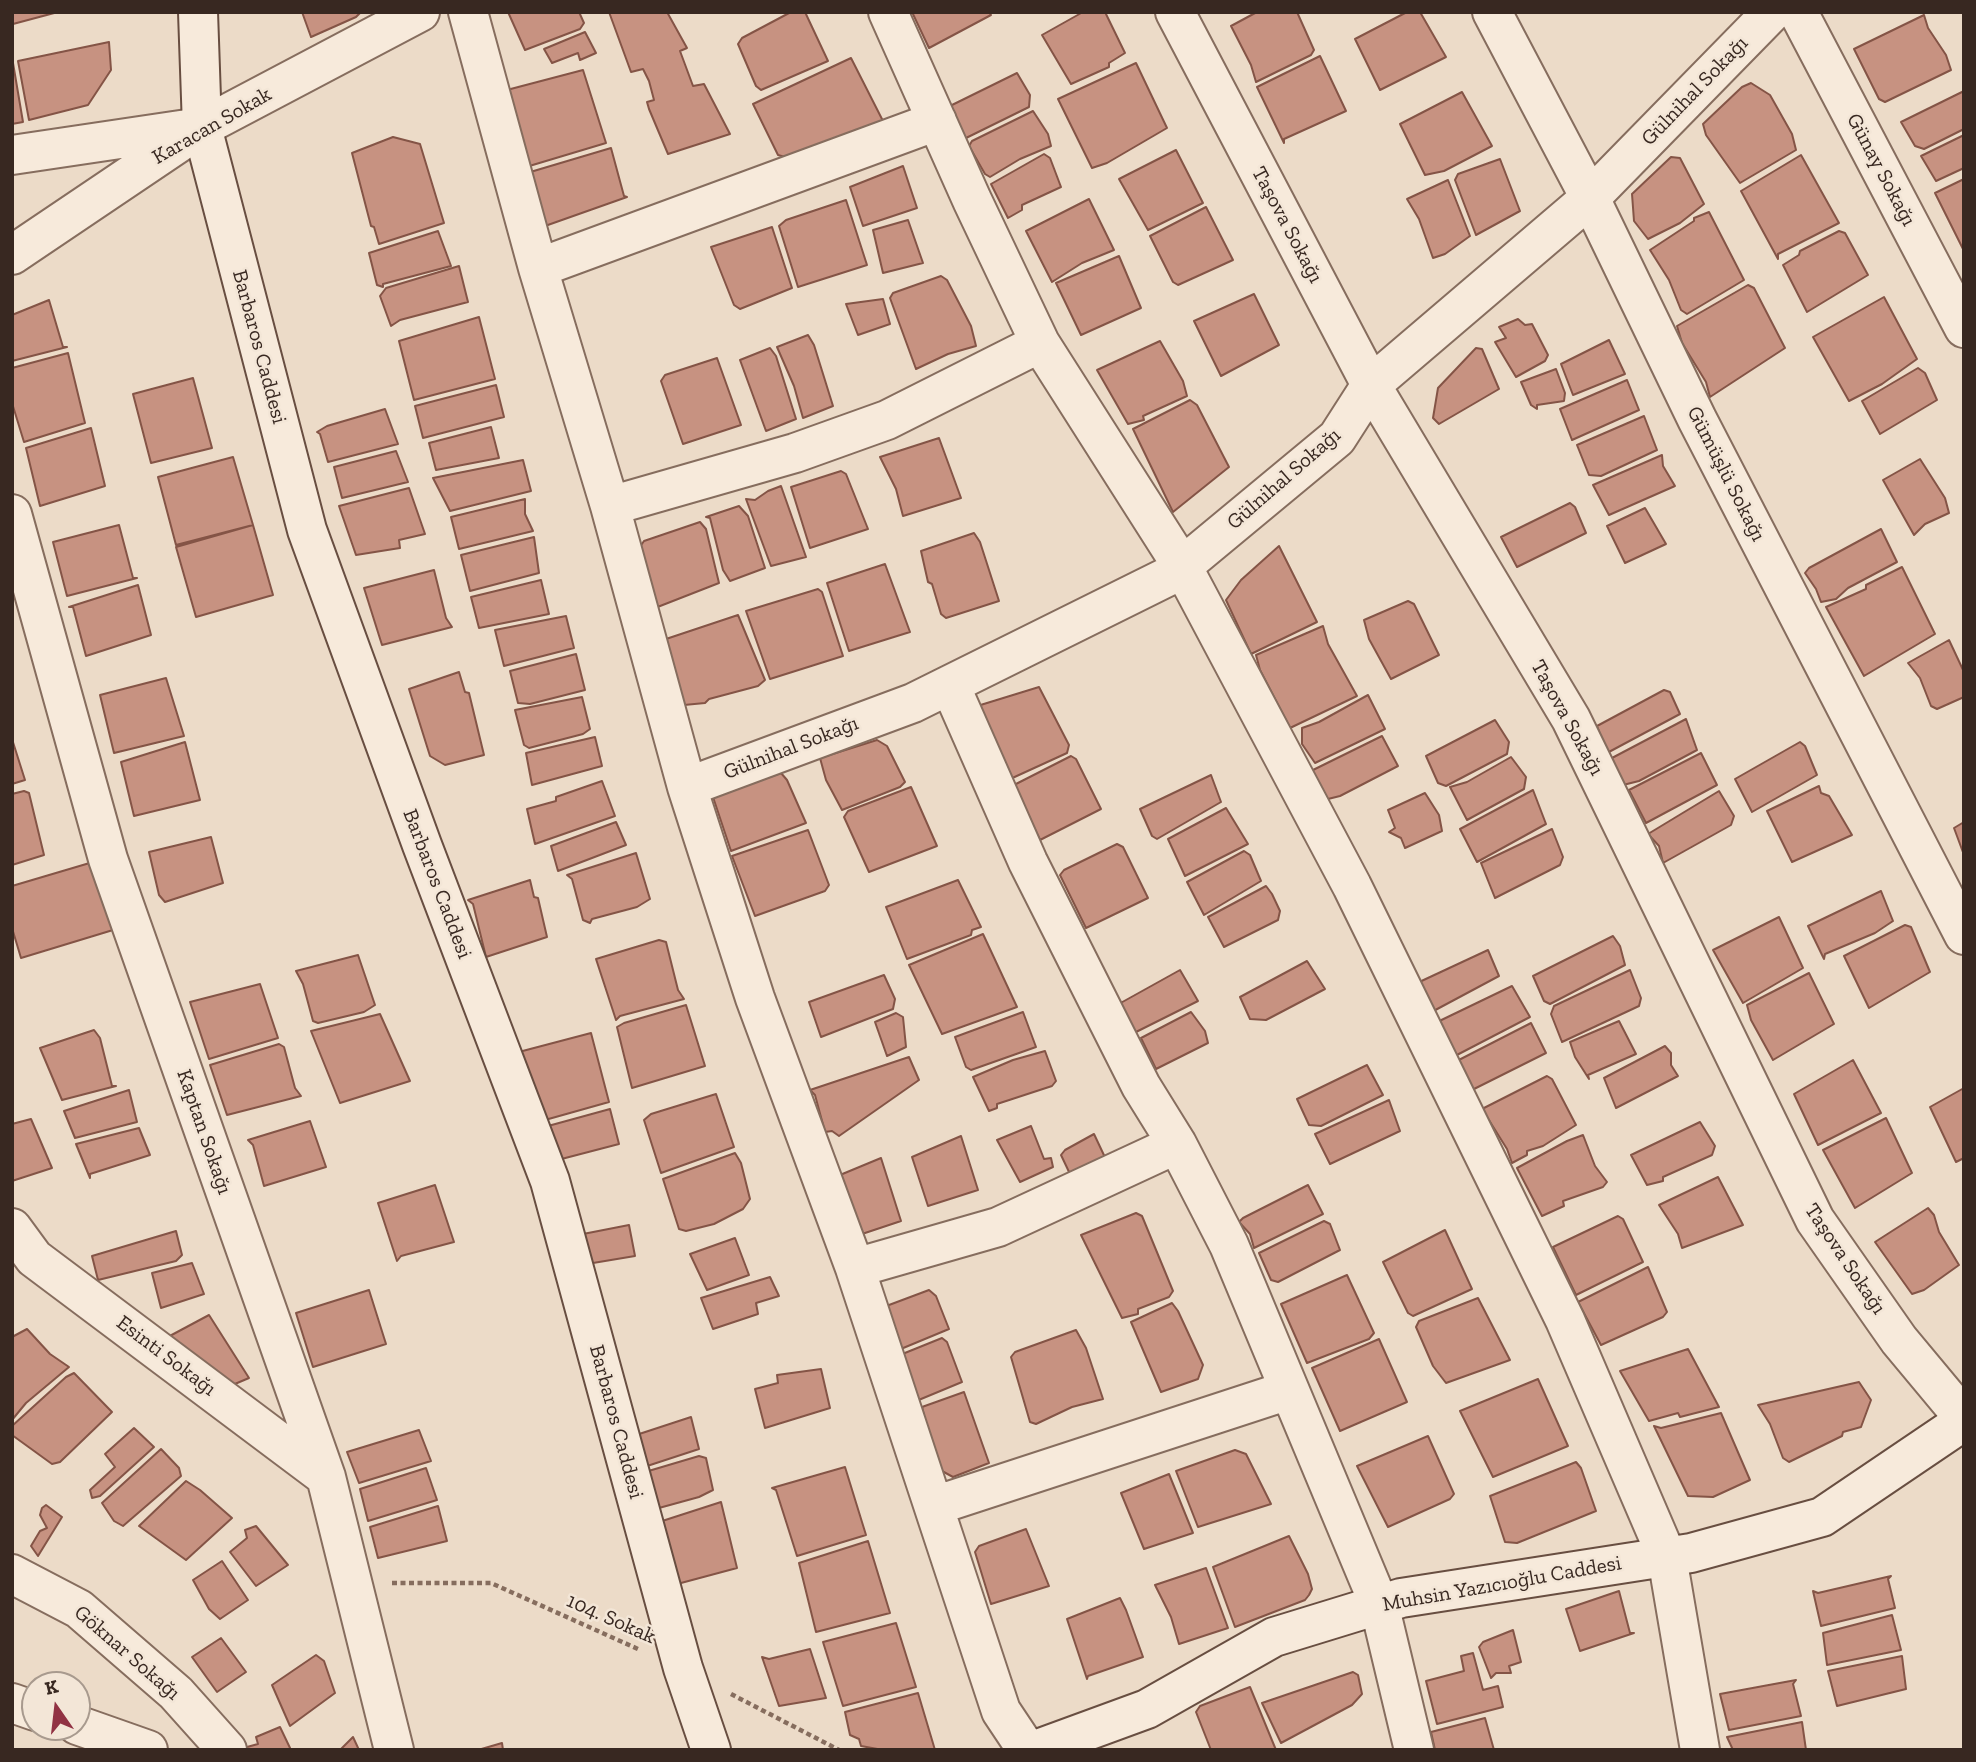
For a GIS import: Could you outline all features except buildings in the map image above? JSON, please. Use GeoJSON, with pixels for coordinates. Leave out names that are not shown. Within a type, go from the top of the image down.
{"type":"FeatureCollection","features":[{"type":"Feature","properties":{"kind":"street","name":"Barbaros Caddesi"},"geometry":{"type":"LineString","coordinates":[[198,12],[202,127],[307,530],[422,845],[550,1181],[683,1668],[711,1750]]}},
{"type":"Feature","properties":{"kind":"street","name":"Karacan Sokak"},"geometry":{"type":"LineString","coordinates":[[12,255],[202,127],[421,12]]}},
{"type":"Feature","properties":{"kind":"street"},"geometry":{"type":"LineString","coordinates":[[468,12],[538,268],[610,506],[687,787],[754,998],[855,1268],[1002,1711],[1027,1750]]}},
{"type":"Feature","properties":{"kind":"street"},"geometry":{"type":"LineString","coordinates":[[888,12],[1040,343],[1182,566],[1364,911],[1564,1321],[1667,1557],[1700,1750]]}},
{"type":"Feature","properties":{"kind":"street","name":"Taşova Sokağı"},"geometry":{"type":"LineString","coordinates":[[1175,12],[1371,386],[1571,719],[1815,1220],[1899,1340],[1964,1419]]}},
{"type":"Feature","properties":{"kind":"street","name":"Gümüşlü Sokağı"},"geometry":{"type":"LineString","coordinates":[[1492,12],[1590,198],[1697,419],[1964,935]]}},
{"type":"Feature","properties":{"kind":"street","name":"Gülnihal Sokağı"},"geometry":{"type":"LineString","coordinates":[[687,787],[912,703],[1173,574],[1337,438],[1371,386],[1590,198],[1772,12]]}},
{"type":"Feature","properties":{"kind":"street","name":"Günay Sokağı"},"geometry":{"type":"LineString","coordinates":[[1798,12],[1964,328]]}},
{"type":"Feature","properties":{"kind":"street"},"geometry":{"type":"LineString","coordinates":[[538,268],[937,121]]}},
{"type":"Feature","properties":{"kind":"street"},"geometry":{"type":"LineString","coordinates":[[12,155],[202,127]]}},
{"type":"Feature","properties":{"kind":"street"},"geometry":{"type":"LineString","coordinates":[[610,506],[796,453],[887,419],[1040,343]]}},
{"type":"Feature","properties":{"kind":"street","name":"Kaptan Sokağı"},"geometry":{"type":"LineString","coordinates":[[12,514],[108,859],[326,1477],[394,1750]]}},
{"type":"Feature","properties":{"kind":"street"},"geometry":{"type":"LineString","coordinates":[[950,685],[1028,862],[1141,1086],[1177,1144],[1229,1245],[1379,1604],[1414,1750]]}},
{"type":"Feature","properties":{"kind":"street"},"geometry":{"type":"LineString","coordinates":[[855,1268],[998,1227],[1177,1144]]}},
{"type":"Feature","properties":{"kind":"street","name":"Esinti Sokağı"},"geometry":{"type":"LineString","coordinates":[[12,1228],[34,1258],[326,1477]]}},
{"type":"Feature","properties":{"kind":"street"},"geometry":{"type":"LineString","coordinates":[[934,1506],[1289,1390]]}},
{"type":"Feature","properties":{"kind":"street","name":"Muhsin Yazıcıoğlu Caddesi"},"geometry":{"type":"LineString","coordinates":[[1035,1750],[1147,1709],[1274,1637],[1379,1604],[1401,1598],[1691,1553],[1822,1517],[1964,1419]]}},
{"type":"Feature","properties":{"kind":"street","name":"Göknar Sokağı"},"geometry":{"type":"LineString","coordinates":[[12,1574],[79,1609],[176,1693],[227,1750]]}},
{"type":"Feature","properties":{"kind":"street"},"geometry":{"type":"LineString","coordinates":[[91,1730],[148,1750]]}},
{"type":"Feature","properties":{"kind":"path","name":"104. Sokak"},"geometry":{"type":"LineString","coordinates":[[353,1584],[491,1583],[683,1668],[839,1750]]}}]}
